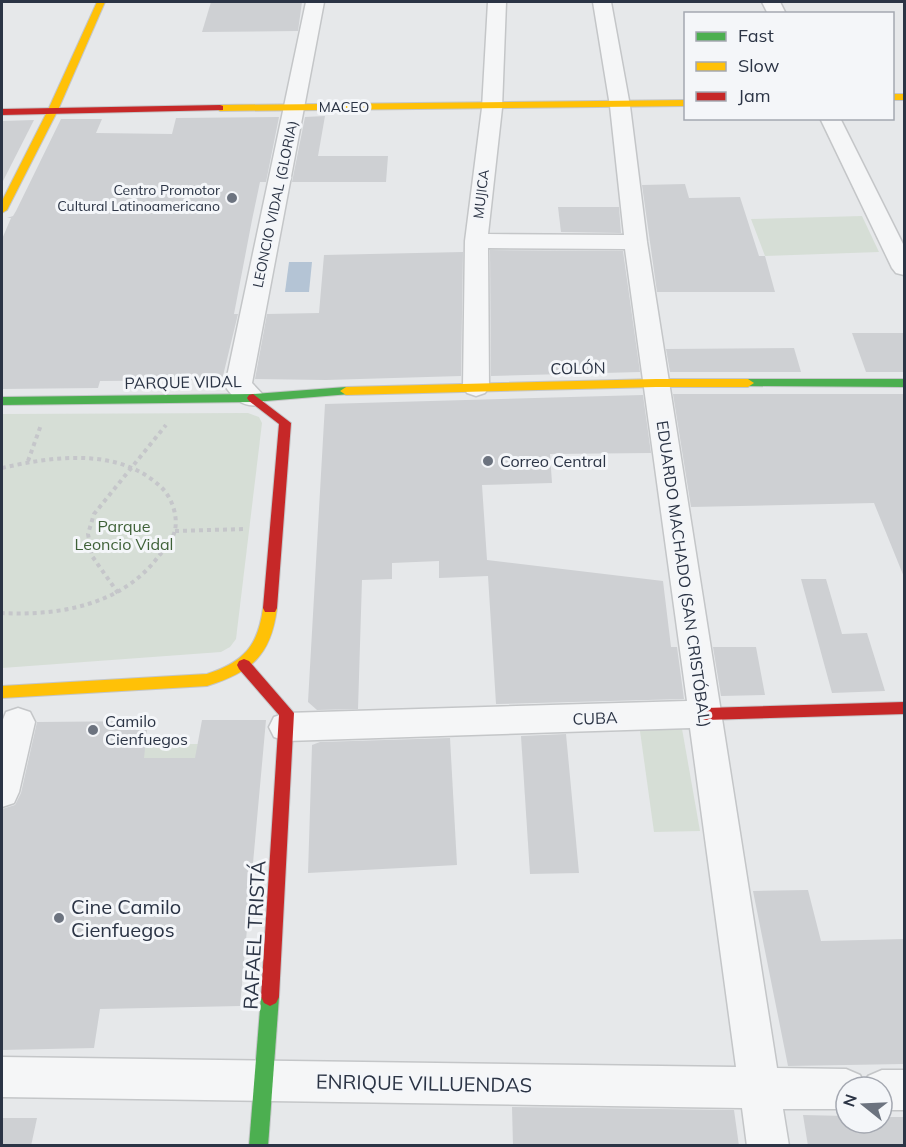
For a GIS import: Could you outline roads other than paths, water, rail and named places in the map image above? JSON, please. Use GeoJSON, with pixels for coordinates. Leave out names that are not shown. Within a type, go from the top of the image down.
{"type":"FeatureCollection","features":[{"type":"Feature","properties":{"kind":"main road"},"geometry":{"type":"LineString","coordinates":[[2,210],[102,2]]}},
{"type":"Feature","properties":{"kind":"main road","name":"MACEO"},"geometry":{"type":"LineString","coordinates":[[2,112],[295,107],[492,108],[684,103]]}},
{"type":"Feature","properties":{"kind":"main road","name":"COLÓN"},"geometry":{"type":"LineString","coordinates":[[253,398],[326,392],[476,387],[656,383],[904,383]]}},
{"type":"Feature","properties":{"kind":"main road","name":"PARQUE VIDAL"},"geometry":{"type":"LineString","coordinates":[[2,401],[253,398],[285,423],[268,626],[261,647],[244,665],[232,672],[207,680],[2,692]]}},
{"type":"Feature","properties":{"kind":"main road"},"geometry":{"type":"LineString","coordinates":[[244,665],[287,713],[286,727]]}},
{"type":"Feature","properties":{"kind":"main road","name":"CUBA"},"geometry":{"type":"LineString","coordinates":[[705,714],[904,708]]}},
{"type":"Feature","properties":{"kind":"main road","name":"RAFAEL TRISTÁ"},"geometry":{"type":"LineString","coordinates":[[258,1146],[265,1080],[286,727]]}},
{"type":"Feature","properties":{"kind":"street","name":"LEONCIO VIDAL (GLORIA)"},"geometry":{"type":"LineString","coordinates":[[253,398],[238,386],[315,2]]}},
{"type":"Feature","properties":{"kind":"street","name":"MUJICA"},"geometry":{"type":"LineString","coordinates":[[476,387],[476,240],[492,108],[497,2]]}},
{"type":"Feature","properties":{"kind":"street","name":"EDUARDO MACHADO (SAN CRISTÓBAL)"},"geometry":{"type":"LineString","coordinates":[[602,2],[620,106],[656,383],[768,1146]]}},
{"type":"Feature","properties":{"kind":"street"},"geometry":{"type":"LineString","coordinates":[[831,120],[904,268]]}},
{"type":"Feature","properties":{"kind":"street"},"geometry":{"type":"LineString","coordinates":[[476,240],[636,242]]}},
{"type":"Feature","properties":{"kind":"street","name":"CUBA"},"geometry":{"type":"LineString","coordinates":[[286,727],[705,714]]}},
{"type":"Feature","properties":{"kind":"street"},"geometry":{"type":"LineString","coordinates":[[2,792],[18,722]]}},
{"type":"Feature","properties":{"kind":"street","name":"ENRIQUE VILLUENDAS"},"geometry":{"type":"LineString","coordinates":[[2,1077],[834,1089]]}},
{"type":"Feature","properties":{"kind":"water"},"geometry":{"type":"Polygon","coordinates":[[[289,262],[312,262],[309,292],[285,292],[289,262]]]}},
{"type":"Feature","properties":{"kind":"place","name":"Centro Promotor Cultural Latinoamericano"},"geometry":{"type":"Point","coordinates":[232,198]}},
{"type":"Feature","properties":{"kind":"place","name":"Correo Central"},"geometry":{"type":"Point","coordinates":[488,461]}},
{"type":"Feature","properties":{"kind":"place","name":"Camilo Cienfuegos"},"geometry":{"type":"Point","coordinates":[93,730]}},
{"type":"Feature","properties":{"kind":"place","name":"Cine Camilo Cienfuegos"},"geometry":{"type":"Point","coordinates":[59,918]}},
{"type":"Feature","properties":{"kind":"park label","name":"Parque Leoncio Vidal"},"geometry":{"type":"Point","coordinates":[124,535]}}]}
